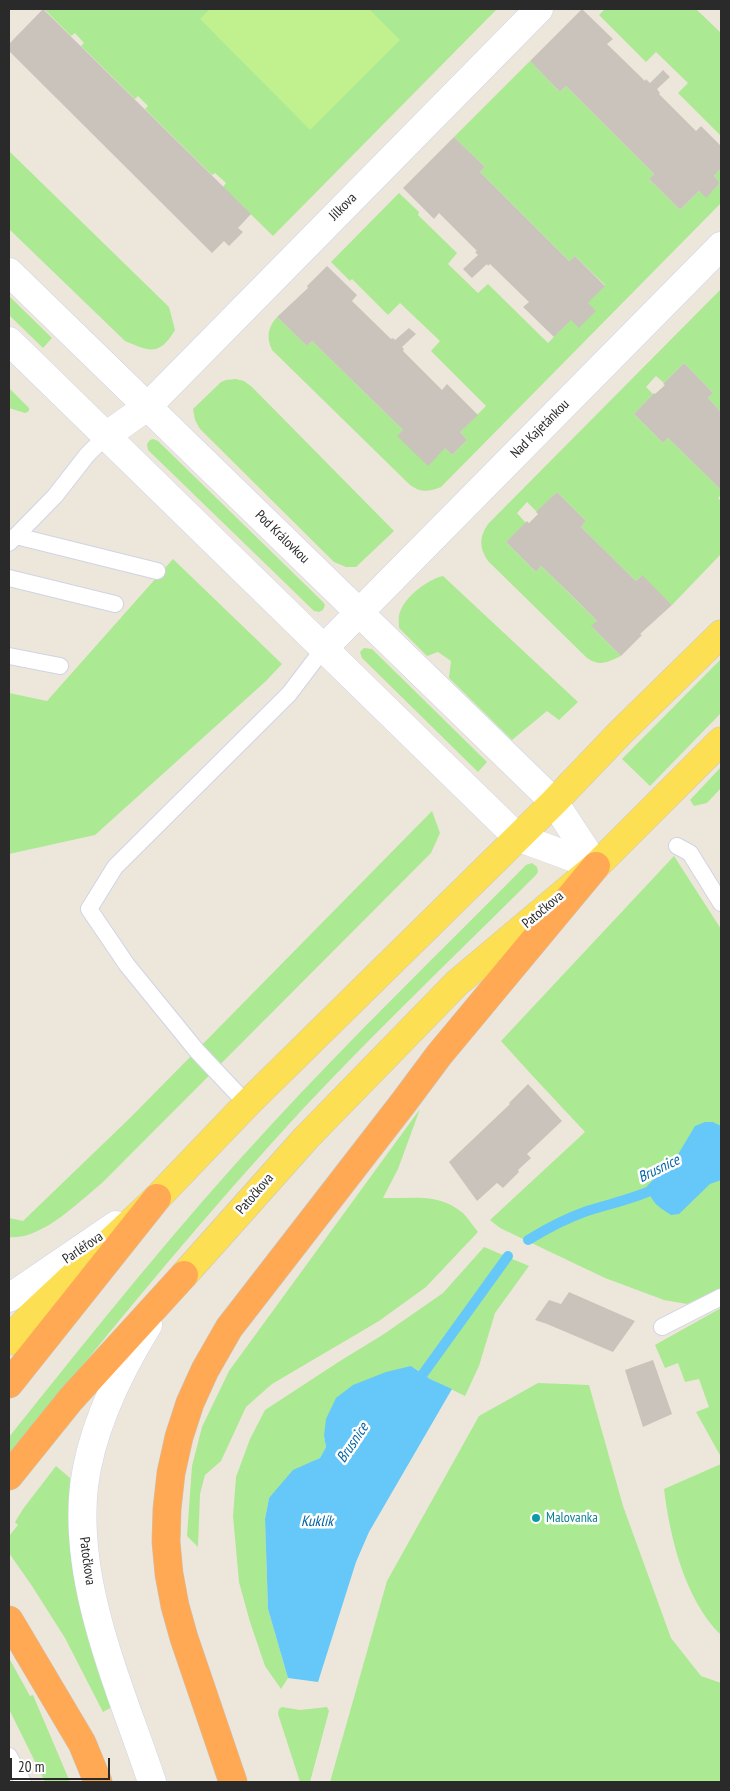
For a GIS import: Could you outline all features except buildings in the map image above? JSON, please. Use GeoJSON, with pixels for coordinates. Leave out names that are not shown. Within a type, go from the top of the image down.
{"type":"FeatureCollection","features":[{"type":"Feature","properties":{"kind":"highway"},"geometry":{"type":"LineString","coordinates":[[233,1782],[175,1606],[166,1542],[171,1473],[190,1403],[205,1370],[229,1328],[398,1110],[438,1055],[596,866]]}},
{"type":"Feature","properties":{"kind":"highway"},"geometry":{"type":"LineString","coordinates":[[9,1384],[156,1198]]}},
{"type":"Feature","properties":{"kind":"highway"},"geometry":{"type":"LineString","coordinates":[[9,1476],[71,1399],[184,1275]]}},
{"type":"Feature","properties":{"kind":"highway"},"geometry":{"type":"LineString","coordinates":[[9,1620],[82,1743],[98,1782]]}},
{"type":"Feature","properties":{"kind":"main road","name":"Jílkova"},"geometry":{"type":"LineString","coordinates":[[106,436],[148,406],[539,9]]}},
{"type":"Feature","properties":{"kind":"main road","name":"Nad Kajetánkou"},"geometry":{"type":"LineString","coordinates":[[324,648],[721,246]]}},
{"type":"Feature","properties":{"kind":"main road","name":"Pod Královkou"},"geometry":{"type":"LineString","coordinates":[[9,272],[554,802],[596,866]]}},
{"type":"Feature","properties":{"kind":"main road"},"geometry":{"type":"LineString","coordinates":[[9,341],[517,837],[596,866]]}},
{"type":"Feature","properties":{"kind":"main road"},"geometry":{"type":"LineString","coordinates":[[9,1341],[30,1317],[156,1198],[247,1104],[554,802],[721,634]]}},
{"type":"Feature","properties":{"kind":"main road","name":"Patočkova"},"geometry":{"type":"LineString","coordinates":[[152,1782],[102,1636],[84,1549],[82,1520],[84,1485],[91,1451],[101,1421],[126,1361],[147,1325],[184,1275],[280,1166],[457,984],[596,866],[721,740]]}},
{"type":"Feature","properties":{"kind":"main road","name":"Parléřova"},"geometry":{"type":"LineString","coordinates":[[9,1298],[156,1198]]}},
{"type":"Feature","properties":{"kind":"lane"},"geometry":{"type":"LineString","coordinates":[[12,540],[55,496],[87,454],[106,436]]}},
{"type":"Feature","properties":{"kind":"lane"},"geometry":{"type":"LineString","coordinates":[[12,540],[156,571]]}},
{"type":"Feature","properties":{"kind":"lane"},"geometry":{"type":"LineString","coordinates":[[9,578],[115,604]]}},
{"type":"Feature","properties":{"kind":"lane"},"geometry":{"type":"LineString","coordinates":[[247,1104],[197,1050],[126,966],[89,909],[115,867],[289,694],[324,648]]}},
{"type":"Feature","properties":{"kind":"lane"},"geometry":{"type":"LineString","coordinates":[[9,656],[60,666]]}},
{"type":"Feature","properties":{"kind":"lane"},"geometry":{"type":"LineString","coordinates":[[677,846],[690,853],[721,903]]}},
{"type":"Feature","properties":{"kind":"lane"},"geometry":{"type":"LineString","coordinates":[[662,1327],[721,1297]]}},
{"type":"Feature","properties":{"kind":"lane"},"geometry":{"type":"LineString","coordinates":[[9,1756],[22,1782]]}},
{"type":"Feature","properties":{"kind":"green space"},"geometry":{"type":"Polygon","coordinates":[[[44,9],[497,9],[273,236],[223,187],[226,183],[215,173],[212,175],[145,109],[148,106],[138,96],[135,99],[81,46],[84,43],[75,33],[71,36],[44,9]]]}},
{"type":"Feature","properties":{"kind":"green space"},"geometry":{"type":"Polygon","coordinates":[[[210,9],[369,9],[400,40],[310,130],[200,19],[210,9]]]}},
{"type":"Feature","properties":{"kind":"green space"},"geometry":{"type":"Polygon","coordinates":[[[605,9],[696,9],[721,33],[721,136],[678,93],[688,83],[656,52],[646,62],[599,15],[605,9]]]}},
{"type":"Feature","properties":{"kind":"green space"},"geometry":{"type":"Polygon","coordinates":[[[530,61],[560,92],[566,86],[654,174],[649,179],[680,210],[699,191],[706,197],[720,183],[714,176],[721,168],[721,203],[441,487],[429,491],[421,490],[409,484],[272,350],[269,341],[270,328],[277,317],[307,346],[312,341],[403,430],[398,436],[445,448],[452,455],[467,440],[460,432],[486,406],[431,351],[440,341],[400,303],[388,315],[352,279],[350,281],[331,262],[399,193],[419,212],[418,215],[457,253],[448,264],[478,293],[488,284],[548,343],[605,285],[575,256],[569,261],[480,172],[485,167],[454,137],[530,61]]]}},
{"type":"Feature","properties":{"kind":"green space"},"geometry":{"type":"Polygon","coordinates":[[[9,151],[169,307],[175,330],[164,345],[158,348],[147,349],[125,341],[9,229],[9,151]]]}},
{"type":"Feature","properties":{"kind":"green space"},"geometry":{"type":"Polygon","coordinates":[[[721,289],[721,412],[708,398],[713,393],[684,363],[664,383],[656,376],[646,387],[653,394],[634,414],[663,443],[668,438],[721,490],[721,495],[718,498],[721,501],[721,554],[672,605],[641,576],[636,581],[581,527],[586,521],[557,492],[537,512],[527,502],[517,513],[526,523],[506,542],[536,572],[541,566],[597,621],[592,627],[621,656],[608,662],[592,661],[488,561],[483,552],[481,542],[483,533],[488,524],[721,289]]]}},
{"type":"Feature","properties":{"kind":"green space"},"geometry":{"type":"Polygon","coordinates":[[[9,296],[52,338],[43,348],[9,315],[9,296]]]}},
{"type":"Feature","properties":{"kind":"green space"},"geometry":{"type":"Polygon","coordinates":[[[236,379],[244,381],[252,387],[394,531],[356,567],[346,567],[334,562],[200,429],[195,420],[193,409],[221,382],[236,379]]]}},
{"type":"Feature","properties":{"kind":"green space"},"geometry":{"type":"Polygon","coordinates":[[[9,388],[29,408],[29,411],[25,413],[9,408],[9,388]]]}},
{"type":"Feature","properties":{"kind":"green space"},"geometry":{"type":"Polygon","coordinates":[[[153,439],[158,441],[323,602],[325,605],[323,610],[319,612],[314,611],[148,450],[147,444],[153,439]]]}},
{"type":"Feature","properties":{"kind":"green space"},"geometry":{"type":"Polygon","coordinates":[[[173,559],[282,664],[266,681],[95,835],[9,854],[9,693],[47,701],[173,559]]]}},
{"type":"Feature","properties":{"kind":"green space"},"geometry":{"type":"Polygon","coordinates":[[[443,576],[578,702],[559,720],[547,711],[512,740],[449,678],[451,661],[438,652],[427,656],[399,628],[399,614],[407,600],[424,585],[443,576]]]}},
{"type":"Feature","properties":{"kind":"green space"},"geometry":{"type":"Polygon","coordinates":[[[364,648],[372,649],[487,762],[478,772],[362,658],[360,652],[364,648]]]}},
{"type":"Feature","properties":{"kind":"green space"},"geometry":{"type":"Polygon","coordinates":[[[721,659],[721,713],[650,786],[622,759],[721,659]]]}},
{"type":"Feature","properties":{"kind":"green space"},"geometry":{"type":"Polygon","coordinates":[[[721,767],[721,788],[707,803],[694,806],[690,800],[721,767]]]}},
{"type":"Feature","properties":{"kind":"green space"},"geometry":{"type":"Polygon","coordinates":[[[432,811],[440,833],[431,853],[102,1183],[59,1219],[46,1227],[21,1237],[9,1237],[9,1218],[23,1221],[131,1117],[432,811]]]}},
{"type":"Feature","properties":{"kind":"green space"},"geometry":{"type":"Polygon","coordinates":[[[674,856],[721,929],[721,1288],[687,1304],[664,1300],[605,1278],[500,1228],[490,1220],[585,1132],[501,1041],[674,856]]]}},
{"type":"Feature","properties":{"kind":"green space"},"geometry":{"type":"Polygon","coordinates":[[[532,863],[537,867],[538,872],[536,875],[334,1076],[236,1183],[137,1299],[9,1458],[9,1437],[203,1201],[333,1059],[526,865],[532,863]]]}},
{"type":"Feature","properties":{"kind":"green space"},"geometry":{"type":"Polygon","coordinates":[[[420,1109],[398,1169],[383,1198],[424,1198],[444,1202],[454,1206],[463,1213],[478,1232],[426,1287],[379,1321],[272,1384],[246,1407],[221,1461],[205,1475],[200,1494],[198,1547],[187,1536],[192,1466],[202,1427],[229,1371],[420,1109]]]}},
{"type":"Feature","properties":{"kind":"green space"},"geometry":{"type":"Polygon","coordinates":[[[484,1247],[529,1266],[495,1313],[479,1366],[465,1396],[430,1379],[411,1366],[324,1436],[326,1447],[320,1458],[310,1463],[269,1498],[265,1519],[268,1609],[288,1678],[281,1689],[265,1666],[239,1582],[233,1516],[236,1477],[250,1439],[265,1410],[384,1334],[443,1293],[484,1247]]]}},
{"type":"Feature","properties":{"kind":"green space"},"geometry":{"type":"Polygon","coordinates":[[[721,1308],[721,1457],[696,1412],[709,1407],[699,1379],[685,1382],[678,1363],[665,1368],[655,1345],[721,1308]]]}},
{"type":"Feature","properties":{"kind":"green space"},"geometry":{"type":"Polygon","coordinates":[[[538,1383],[589,1385],[623,1506],[671,1638],[701,1676],[721,1683],[721,1782],[330,1782],[387,1581],[479,1416],[538,1383]]]}},
{"type":"Feature","properties":{"kind":"green space"},"geometry":{"type":"Polygon","coordinates":[[[721,1464],[721,1635],[708,1621],[698,1604],[681,1567],[670,1528],[664,1489],[721,1464]]]}},
{"type":"Feature","properties":{"kind":"green space"},"geometry":{"type":"Polygon","coordinates":[[[56,1466],[70,1478],[70,1529],[114,1706],[103,1712],[65,1638],[9,1553],[9,1536],[18,1525],[15,1522],[56,1466]]]}},
{"type":"Feature","properties":{"kind":"green space"},"geometry":{"type":"Polygon","coordinates":[[[9,1658],[30,1696],[33,1695],[70,1782],[45,1782],[9,1709],[9,1658]]]}},
{"type":"Feature","properties":{"kind":"green space"},"geometry":{"type":"Polygon","coordinates":[[[282,1707],[300,1710],[327,1707],[329,1711],[310,1782],[300,1782],[278,1714],[279,1709],[282,1707]]]}},
{"type":"Feature","properties":{"kind":"water"},"geometry":{"type":"Polygon","coordinates":[[[705,1122],[713,1122],[721,1126],[721,1180],[710,1184],[679,1214],[671,1215],[655,1203],[650,1196],[647,1186],[677,1156],[695,1126],[705,1122]]]}},
{"type":"Feature","properties":{"kind":"water","name":"Kuklík"},"geometry":{"type":"Polygon","coordinates":[[[411,1366],[430,1379],[452,1389],[369,1532],[356,1562],[318,1682],[288,1678],[268,1609],[265,1519],[269,1498],[293,1470],[320,1458],[326,1447],[324,1436],[326,1419],[336,1398],[353,1385],[386,1372],[411,1366]]]}},
{"type":"Feature","properties":{"kind":"waterway","name":"Brusnice"},"geometry":{"type":"LineString","coordinates":[[528,1240],[579,1214],[634,1197],[661,1186]]}},
{"type":"Feature","properties":{"kind":"waterway","name":"Brusnice"},"geometry":{"type":"LineString","coordinates":[[415,1385],[508,1256]]}},
{"type":"Feature","properties":{"kind":"place","name":"Malovanka"},"geometry":{"type":"Point","coordinates":[536,1518]}}]}
